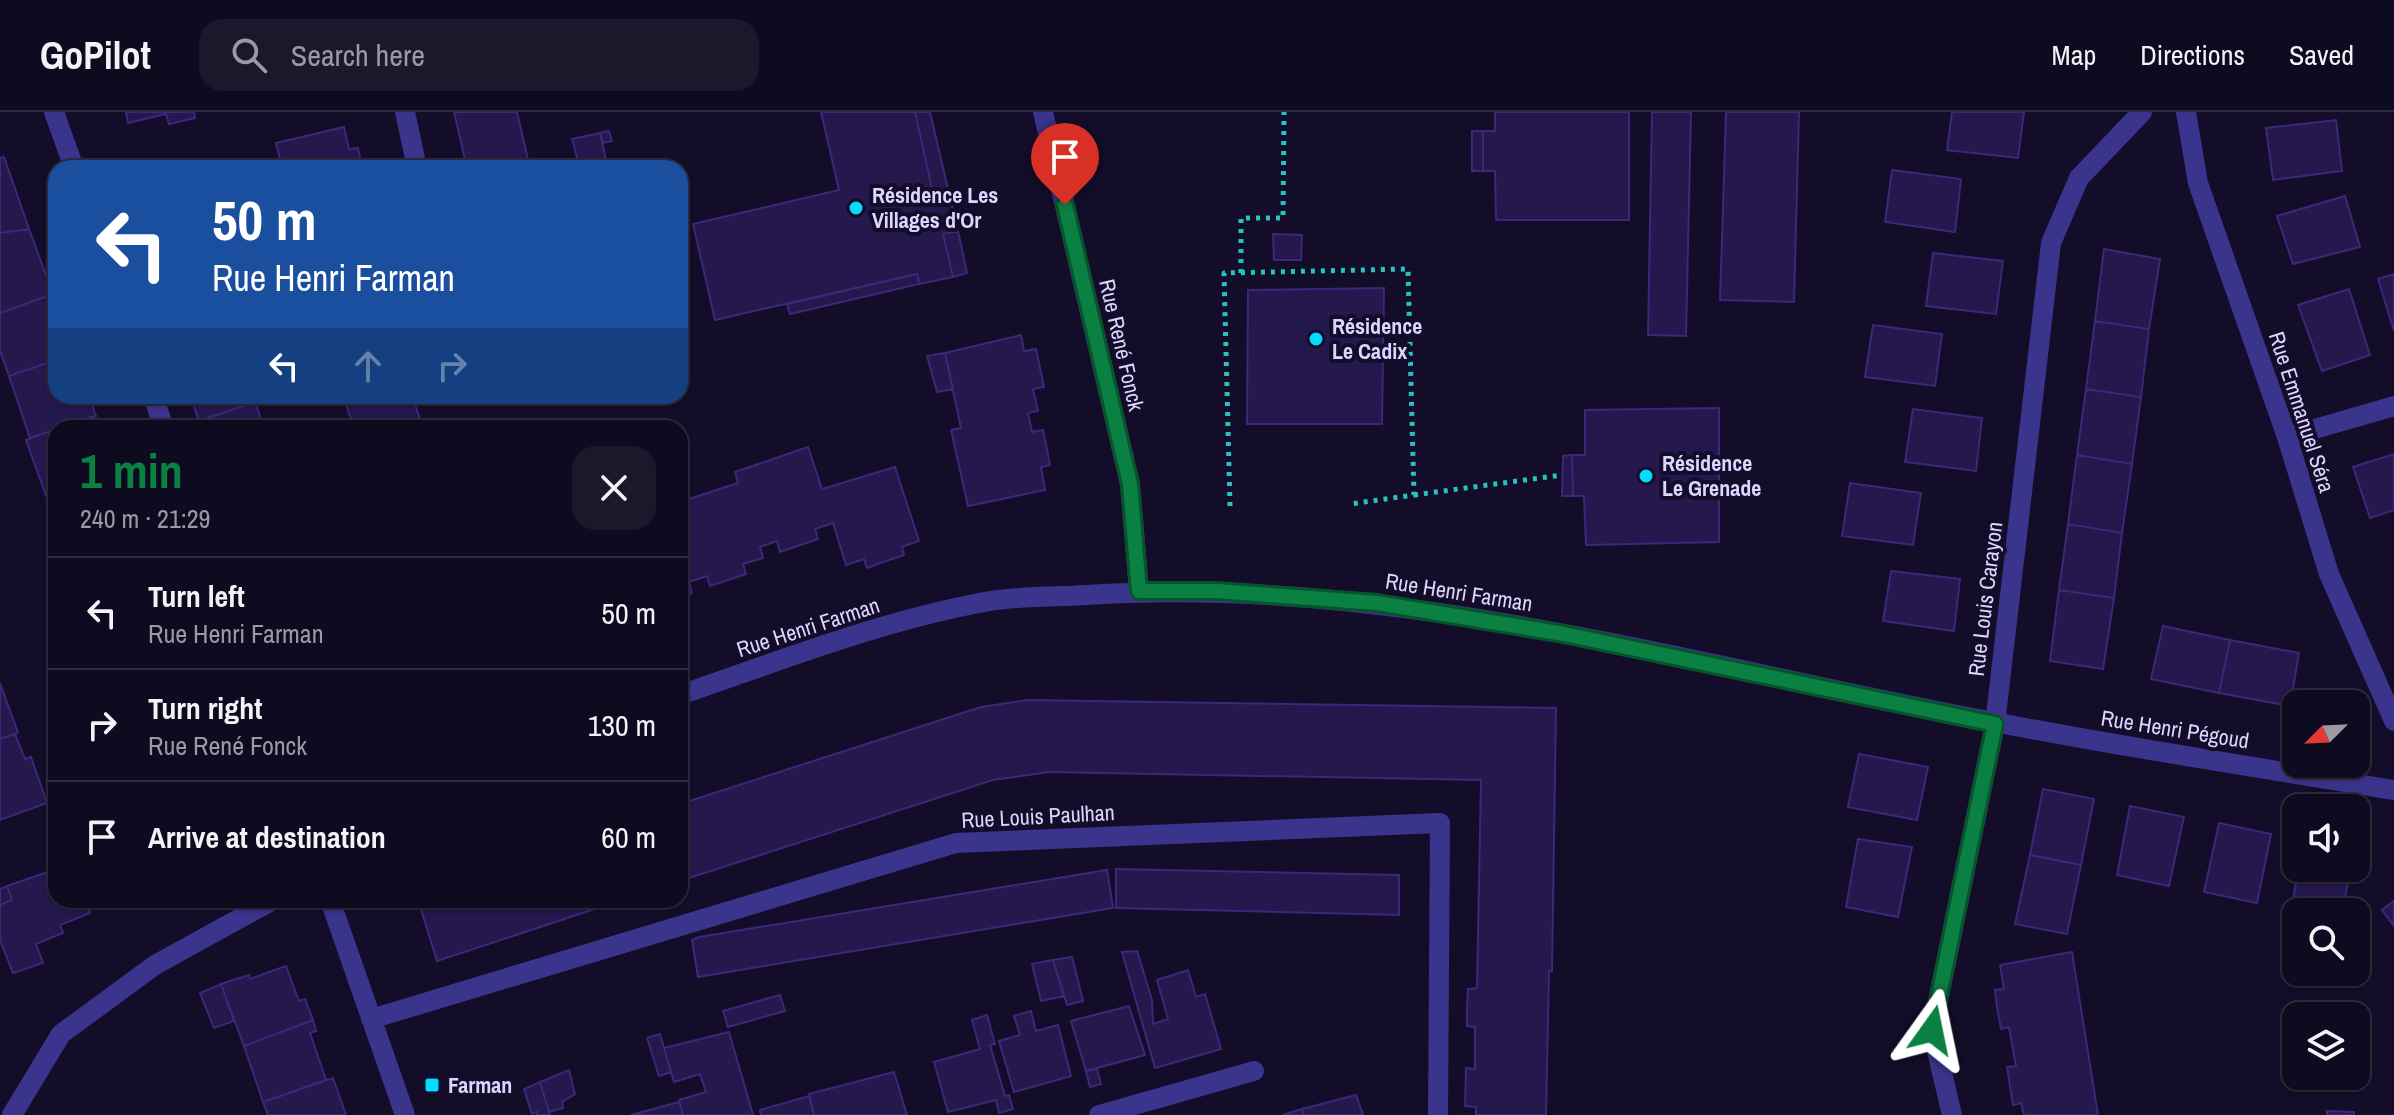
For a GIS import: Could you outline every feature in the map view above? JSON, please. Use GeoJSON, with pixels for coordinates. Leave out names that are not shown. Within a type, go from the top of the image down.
{"type":"FeatureCollection","features":[{"type":"Feature","properties":{"kind":"street"},"geometry":{"type":"LineString","coordinates":[[54,112],[71,160]]}},
{"type":"Feature","properties":{"kind":"street"},"geometry":{"type":"LineString","coordinates":[[405,112],[415,160]]}},
{"type":"Feature","properties":{"kind":"street","name":"Rue René Fonck"},"geometry":{"type":"LineString","coordinates":[[1043,112],[1130,484],[1139,591]]}},
{"type":"Feature","properties":{"kind":"street","name":"Rue Louis Carayon"},"geometry":{"type":"LineString","coordinates":[[1952,1115],[1932,1030],[1995,724],[2051,243],[2079,178],[2142,112]]}},
{"type":"Feature","properties":{"kind":"street","name":"Rue Emmanuel Séra"},"geometry":{"type":"LineString","coordinates":[[2186,112],[2198,183],[2287,437],[2329,574],[2394,721]]}},
{"type":"Feature","properties":{"kind":"street"},"geometry":{"type":"LineString","coordinates":[[2287,437],[2394,406]]}},
{"type":"Feature","properties":{"kind":"street","name":"Rue Henri Farman"},"geometry":{"type":"LineString","coordinates":[[688,692],[879,627],[993,601],[1139,591],[1217,591],[1377,603],[1564,634],[1995,724]]}},
{"type":"Feature","properties":{"kind":"street","name":"Rue Henri Pégoud"},"geometry":{"type":"LineString","coordinates":[[1995,724],[2394,790]]}},
{"type":"Feature","properties":{"kind":"street","name":"Rue Louis Paulhan"},"geometry":{"type":"LineString","coordinates":[[371,1019],[956,843],[1440,823],[1438,1115]]}},
{"type":"Feature","properties":{"kind":"street"},"geometry":{"type":"LineString","coordinates":[[12,1115],[61,1034],[155,965],[258,908]]}},
{"type":"Feature","properties":{"kind":"street"},"geometry":{"type":"LineString","coordinates":[[333,908],[405,1115]]}},
{"type":"Feature","properties":{"kind":"street"},"geometry":{"type":"LineString","coordinates":[[1099,1115],[1254,1071]]}},
{"type":"Feature","properties":{"kind":"path"},"geometry":{"type":"LineString","coordinates":[[1241,273],[1241,218],[1283,218],[1284,112]]}},
{"type":"Feature","properties":{"kind":"path"},"geometry":{"type":"LineString","coordinates":[[1230,506],[1224,273],[1408,269],[1414,495]]}},
{"type":"Feature","properties":{"kind":"path"},"geometry":{"type":"LineString","coordinates":[[1350,504],[1562,475]]}},
{"type":"Feature","properties":{"kind":"building"},"geometry":{"type":"Polygon","coordinates":[[[126,112],[194,112],[195,118],[169,124],[166,114],[128,123],[126,112]]]}},
{"type":"Feature","properties":{"kind":"building"},"geometry":{"type":"Polygon","coordinates":[[[454,112],[517,112],[528,160],[465,160],[454,112]]]}},
{"type":"Feature","properties":{"kind":"building","name":"Résidence Les Villages d'Or"},"geometry":{"type":"Polygon","coordinates":[[[821,112],[915,112],[933,193],[948,189],[958,231],[943,234],[953,277],[919,284],[917,274],[715,320],[693,224],[839,190],[821,112]]]}},
{"type":"Feature","properties":{"kind":"building"},"geometry":{"type":"Polygon","coordinates":[[[915,112],[930,112],[948,189],[933,193],[915,112]]]}},
{"type":"Feature","properties":{"kind":"building"},"geometry":{"type":"Polygon","coordinates":[[[1495,112],[1629,112],[1629,220],[1496,220],[1495,171],[1483,171],[1483,131],[1495,131],[1495,112]]]}},
{"type":"Feature","properties":{"kind":"building"},"geometry":{"type":"Polygon","coordinates":[[[1652,112],[1691,112],[1686,336],[1648,335],[1652,112]]]}},
{"type":"Feature","properties":{"kind":"building"},"geometry":{"type":"Polygon","coordinates":[[[1726,112],[1799,112],[1794,302],[1720,300],[1726,112]]]}},
{"type":"Feature","properties":{"kind":"building"},"geometry":{"type":"Polygon","coordinates":[[[1952,112],[2024,112],[2018,158],[1947,150],[1952,112]]]}},
{"type":"Feature","properties":{"kind":"building"},"geometry":{"type":"Polygon","coordinates":[[[2336,120],[2342,171],[2273,180],[2266,128],[2336,120]]]}},
{"type":"Feature","properties":{"kind":"building"},"geometry":{"type":"Polygon","coordinates":[[[344,127],[349,149],[358,148],[360,160],[280,160],[276,143],[344,127]]]}},
{"type":"Feature","properties":{"kind":"building"},"geometry":{"type":"Polygon","coordinates":[[[609,131],[612,141],[603,143],[600,133],[609,131]]]}},
{"type":"Feature","properties":{"kind":"building"},"geometry":{"type":"Polygon","coordinates":[[[1472,131],[1483,131],[1483,171],[1472,171],[1472,131]]]}},
{"type":"Feature","properties":{"kind":"building"},"geometry":{"type":"Polygon","coordinates":[[[600,133],[606,160],[578,160],[572,139],[600,133]]]}},
{"type":"Feature","properties":{"kind":"building"},"geometry":{"type":"Polygon","coordinates":[[[4,157],[29,229],[0,233],[0,158],[4,157]]]}},
{"type":"Feature","properties":{"kind":"building"},"geometry":{"type":"Polygon","coordinates":[[[1892,170],[1961,179],[1955,232],[1885,222],[1892,170]]]}},
{"type":"Feature","properties":{"kind":"building"},"geometry":{"type":"Polygon","coordinates":[[[2345,196],[2360,247],[2293,264],[2277,216],[2345,196]]]}},
{"type":"Feature","properties":{"kind":"building"},"geometry":{"type":"Polygon","coordinates":[[[29,229],[48,280],[48,296],[0,313],[0,233],[29,229]]]}},
{"type":"Feature","properties":{"kind":"building"},"geometry":{"type":"Polygon","coordinates":[[[958,231],[967,273],[953,277],[943,234],[958,231]]]}},
{"type":"Feature","properties":{"kind":"building"},"geometry":{"type":"Polygon","coordinates":[[[1273,234],[1302,235],[1301,260],[1274,260],[1273,234]]]}},
{"type":"Feature","properties":{"kind":"building"},"geometry":{"type":"Polygon","coordinates":[[[2104,249],[2160,259],[2149,329],[2095,321],[2104,249]]]}},
{"type":"Feature","properties":{"kind":"building"},"geometry":{"type":"Polygon","coordinates":[[[1933,253],[2003,261],[1996,314],[1926,306],[1933,253]]]}},
{"type":"Feature","properties":{"kind":"building"},"geometry":{"type":"Polygon","coordinates":[[[917,274],[919,284],[790,314],[787,304],[917,274]]]}},
{"type":"Feature","properties":{"kind":"building"},"geometry":{"type":"Polygon","coordinates":[[[2394,274],[2394,331],[2378,279],[2394,274]]]}},
{"type":"Feature","properties":{"kind":"building","name":"Résidence Le Cadix"},"geometry":{"type":"Polygon","coordinates":[[[1384,288],[1382,424],[1247,424],[1248,290],[1384,288]]]}},
{"type":"Feature","properties":{"kind":"building"},"geometry":{"type":"Polygon","coordinates":[[[2349,289],[2370,355],[2322,371],[2298,305],[2349,289]]]}},
{"type":"Feature","properties":{"kind":"building"},"geometry":{"type":"Polygon","coordinates":[[[48,296],[48,363],[9,376],[0,351],[0,313],[48,296]]]}},
{"type":"Feature","properties":{"kind":"building"},"geometry":{"type":"Polygon","coordinates":[[[2095,321],[2149,329],[2141,397],[2086,389],[2095,321]]]}},
{"type":"Feature","properties":{"kind":"building"},"geometry":{"type":"Polygon","coordinates":[[[1873,325],[1942,334],[1935,386],[1865,377],[1873,325]]]}},
{"type":"Feature","properties":{"kind":"building"},"geometry":{"type":"Polygon","coordinates":[[[1021,335],[1024,351],[1036,349],[1044,387],[1033,389],[1038,411],[1028,413],[1032,432],[1043,430],[1050,465],[1041,467],[1045,490],[968,506],[951,430],[961,428],[945,353],[1021,335]]]}},
{"type":"Feature","properties":{"kind":"building"},"geometry":{"type":"Polygon","coordinates":[[[945,353],[953,389],[937,392],[927,356],[945,353]]]}},
{"type":"Feature","properties":{"kind":"building"},"geometry":{"type":"Polygon","coordinates":[[[48,363],[48,404],[92,404],[96,416],[84,420],[48,420],[48,432],[30,438],[9,376],[48,363]]]}},
{"type":"Feature","properties":{"kind":"building"},"geometry":{"type":"Polygon","coordinates":[[[2086,389],[2141,397],[2132,464],[2077,455],[2086,389]]]}},
{"type":"Feature","properties":{"kind":"building"},"geometry":{"type":"Polygon","coordinates":[[[193,404],[249,404],[202,420],[199,420],[193,404]]]}},
{"type":"Feature","properties":{"kind":"building"},"geometry":{"type":"Polygon","coordinates":[[[256,404],[261,420],[202,420],[256,404]]]}},
{"type":"Feature","properties":{"kind":"building"},"geometry":{"type":"Polygon","coordinates":[[[346,404],[415,404],[420,420],[351,420],[346,404]]]}},
{"type":"Feature","properties":{"kind":"building","name":"Résidence Le Grenade"},"geometry":{"type":"Polygon","coordinates":[[[1719,408],[1719,542],[1586,545],[1584,496],[1573,496],[1572,455],[1585,455],[1585,410],[1719,408]]]}},
{"type":"Feature","properties":{"kind":"building"},"geometry":{"type":"Polygon","coordinates":[[[1913,409],[1982,418],[1976,471],[1905,462],[1913,409]]]}},
{"type":"Feature","properties":{"kind":"building"},"geometry":{"type":"Polygon","coordinates":[[[48,432],[48,501],[26,440],[48,432]]]}},
{"type":"Feature","properties":{"kind":"building"},"geometry":{"type":"Polygon","coordinates":[[[808,447],[822,489],[895,467],[919,541],[902,547],[904,555],[867,568],[864,559],[846,565],[833,523],[815,529],[818,539],[780,552],[777,541],[760,547],[763,558],[743,564],[746,574],[710,586],[707,576],[689,582],[692,593],[688,594],[688,499],[738,483],[735,472],[808,447]]]}},
{"type":"Feature","properties":{"kind":"building"},"geometry":{"type":"Polygon","coordinates":[[[2394,454],[2394,510],[2370,518],[2353,467],[2394,454]]]}},
{"type":"Feature","properties":{"kind":"building"},"geometry":{"type":"Polygon","coordinates":[[[1572,455],[1573,496],[1562,496],[1563,456],[1572,455]]]}},
{"type":"Feature","properties":{"kind":"building"},"geometry":{"type":"Polygon","coordinates":[[[2077,455],[2132,464],[2122,533],[2068,524],[2077,455]]]}},
{"type":"Feature","properties":{"kind":"building"},"geometry":{"type":"Polygon","coordinates":[[[1850,483],[1921,493],[1913,545],[1842,536],[1850,483]]]}},
{"type":"Feature","properties":{"kind":"building"},"geometry":{"type":"Polygon","coordinates":[[[2068,524],[2122,533],[2114,598],[2059,590],[2068,524]]]}},
{"type":"Feature","properties":{"kind":"building"},"geometry":{"type":"Polygon","coordinates":[[[1891,571],[1960,579],[1954,631],[1883,621],[1891,571]]]}},
{"type":"Feature","properties":{"kind":"building"},"geometry":{"type":"Polygon","coordinates":[[[2059,590],[2114,598],[2103,669],[2050,661],[2059,590]]]}},
{"type":"Feature","properties":{"kind":"building"},"geometry":{"type":"Polygon","coordinates":[[[2163,626],[2230,640],[2219,693],[2151,679],[2163,626]]]}},
{"type":"Feature","properties":{"kind":"building"},"geometry":{"type":"Polygon","coordinates":[[[2230,640],[2299,653],[2293,690],[2282,690],[2282,705],[2219,693],[2230,640]]]}},
{"type":"Feature","properties":{"kind":"building"},"geometry":{"type":"Polygon","coordinates":[[[0,683],[18,733],[0,739],[0,683]]]}},
{"type":"Feature","properties":{"kind":"building"},"geometry":{"type":"Polygon","coordinates":[[[1028,700],[1556,708],[1552,971],[1549,971],[1546,1115],[1476,1115],[1476,1107],[1465,1106],[1466,1068],[1475,1069],[1475,1027],[1467,1026],[1467,1008],[1468,989],[1477,988],[1481,780],[1049,772],[993,780],[688,878],[688,801],[981,707],[1028,700]]]}},
{"type":"Feature","properties":{"kind":"building"},"geometry":{"type":"Polygon","coordinates":[[[15,734],[25,759],[31,757],[47,803],[0,820],[0,739],[15,734]]]}},
{"type":"Feature","properties":{"kind":"building"},"geometry":{"type":"Polygon","coordinates":[[[1859,754],[1928,767],[1917,820],[1848,807],[1859,754]]]}},
{"type":"Feature","properties":{"kind":"building"},"geometry":{"type":"Polygon","coordinates":[[[2043,789],[2094,799],[2081,865],[2030,855],[2043,789]]]}},
{"type":"Feature","properties":{"kind":"building"},"geometry":{"type":"Polygon","coordinates":[[[2130,806],[2184,817],[2169,886],[2117,875],[2130,806]]]}},
{"type":"Feature","properties":{"kind":"building"},"geometry":{"type":"Polygon","coordinates":[[[2219,823],[2271,834],[2257,903],[2204,892],[2219,823]]]}},
{"type":"Feature","properties":{"kind":"building"},"geometry":{"type":"Polygon","coordinates":[[[1858,839],[1912,847],[1898,917],[1846,907],[1858,839]]]}},
{"type":"Feature","properties":{"kind":"building"},"geometry":{"type":"Polygon","coordinates":[[[2030,855],[2081,865],[2067,934],[2015,924],[2030,855]]]}},
{"type":"Feature","properties":{"kind":"building"},"geometry":{"type":"Polygon","coordinates":[[[1116,869],[1399,875],[1399,915],[1116,908],[1116,869]]]}},
{"type":"Feature","properties":{"kind":"building"},"geometry":{"type":"Polygon","coordinates":[[[1107,870],[1113,908],[698,977],[692,940],[699,937],[1107,870]]]}},
{"type":"Feature","properties":{"kind":"building"},"geometry":{"type":"Polygon","coordinates":[[[48,872],[48,908],[88,908],[90,913],[60,925],[63,933],[36,944],[43,963],[13,973],[0,940],[0,905],[12,900],[7,886],[48,872]]]}},
{"type":"Feature","properties":{"kind":"building"},"geometry":{"type":"Polygon","coordinates":[[[2296,882],[2348,882],[2345,898],[2293,898],[2296,882]]]}},
{"type":"Feature","properties":{"kind":"building"},"geometry":{"type":"Polygon","coordinates":[[[7,886],[12,900],[0,905],[0,889],[7,886]]]}},
{"type":"Feature","properties":{"kind":"building"},"geometry":{"type":"Polygon","coordinates":[[[2394,901],[2394,926],[2382,910],[2394,901]]]}},
{"type":"Feature","properties":{"kind":"building"},"geometry":{"type":"Polygon","coordinates":[[[420,908],[598,908],[437,961],[420,908]]]}},
{"type":"Feature","properties":{"kind":"building"},"geometry":{"type":"Polygon","coordinates":[[[1137,951],[1152,1000],[1153,1024],[1168,1019],[1157,980],[1188,970],[1196,997],[1205,994],[1221,1049],[1155,1068],[1122,952],[1137,951]]]}},
{"type":"Feature","properties":{"kind":"building"},"geometry":{"type":"Polygon","coordinates":[[[2072,952],[2098,1115],[2024,1115],[2021,1103],[2013,1105],[2007,1067],[2016,1066],[2009,1027],[2001,1029],[1997,1007],[1995,990],[2004,989],[2000,965],[2072,952]]]}},
{"type":"Feature","properties":{"kind":"building"},"geometry":{"type":"Polygon","coordinates":[[[1072,957],[1083,1001],[1067,1005],[1053,960],[1072,957]]]}},
{"type":"Feature","properties":{"kind":"building"},"geometry":{"type":"Polygon","coordinates":[[[1053,960],[1064,996],[1041,1001],[1032,964],[1053,960]]]}},
{"type":"Feature","properties":{"kind":"building"},"geometry":{"type":"Polygon","coordinates":[[[286,966],[299,1001],[305,999],[313,1020],[244,1046],[221,984],[249,975],[250,979],[286,966]]]}},
{"type":"Feature","properties":{"kind":"building"},"geometry":{"type":"Polygon","coordinates":[[[221,984],[234,1021],[214,1028],[200,993],[221,984]]]}},
{"type":"Feature","properties":{"kind":"building"},"geometry":{"type":"Polygon","coordinates":[[[780,995],[785,1011],[728,1027],[723,1011],[780,995]]]}},
{"type":"Feature","properties":{"kind":"building"},"geometry":{"type":"Polygon","coordinates":[[[1129,1006],[1145,1055],[1086,1071],[1071,1021],[1129,1006]]]}},
{"type":"Feature","properties":{"kind":"building"},"geometry":{"type":"Polygon","coordinates":[[[1031,1011],[1036,1031],[1058,1025],[1071,1076],[1014,1092],[999,1041],[1020,1035],[1014,1016],[1031,1011]]]}},
{"type":"Feature","properties":{"kind":"building"},"geometry":{"type":"Polygon","coordinates":[[[987,1015],[995,1044],[990,1045],[1005,1096],[1009,1095],[1013,1109],[999,1113],[996,1100],[948,1112],[934,1062],[980,1049],[972,1020],[987,1015]]]}},
{"type":"Feature","properties":{"kind":"building"},"geometry":{"type":"Polygon","coordinates":[[[313,1020],[316,1031],[310,1033],[326,1080],[263,1102],[244,1046],[313,1020]]]}},
{"type":"Feature","properties":{"kind":"building"},"geometry":{"type":"Polygon","coordinates":[[[729,1032],[753,1115],[683,1115],[679,1100],[706,1092],[700,1074],[674,1082],[664,1048],[729,1032]]]}},
{"type":"Feature","properties":{"kind":"building"},"geometry":{"type":"Polygon","coordinates":[[[660,1034],[671,1072],[659,1076],[647,1038],[660,1034]]]}},
{"type":"Feature","properties":{"kind":"building"},"geometry":{"type":"Polygon","coordinates":[[[1097,1069],[1101,1084],[1090,1087],[1086,1071],[1097,1069]]]}},
{"type":"Feature","properties":{"kind":"building"},"geometry":{"type":"Polygon","coordinates":[[[569,1070],[575,1094],[562,1102],[563,1108],[549,1112],[540,1082],[569,1070]]]}},
{"type":"Feature","properties":{"kind":"building"},"geometry":{"type":"Polygon","coordinates":[[[894,1072],[907,1115],[814,1115],[809,1094],[894,1072]]]}},
{"type":"Feature","properties":{"kind":"building"},"geometry":{"type":"Polygon","coordinates":[[[333,1078],[346,1115],[268,1115],[263,1102],[333,1078]]]}},
{"type":"Feature","properties":{"kind":"building"},"geometry":{"type":"Polygon","coordinates":[[[540,1082],[550,1115],[532,1114],[524,1089],[540,1082]]]}},
{"type":"Feature","properties":{"kind":"building"},"geometry":{"type":"Polygon","coordinates":[[[1356,1095],[1363,1115],[1304,1115],[1302,1109],[1356,1095]]]}},
{"type":"Feature","properties":{"kind":"building"},"geometry":{"type":"Polygon","coordinates":[[[809,1096],[814,1115],[761,1115],[760,1110],[809,1096]]]}},
{"type":"Feature","properties":{"kind":"building"},"geometry":{"type":"Polygon","coordinates":[[[679,1102],[683,1115],[631,1115],[679,1102]]]}},
{"type":"Feature","properties":{"kind":"building"},"geometry":{"type":"Polygon","coordinates":[[[1302,1109],[1304,1115],[1282,1115],[1302,1109]]]}},
{"type":"Feature","properties":{"kind":"building"},"geometry":{"type":"Polygon","coordinates":[[[2327,1111],[2354,1112],[2354,1115],[2327,1115],[2327,1111]]]}},
{"type":"Feature","properties":{"kind":"place","name":"Résidence Les Villages d'Or"},"geometry":{"type":"Point","coordinates":[856,208]}},
{"type":"Feature","properties":{"kind":"place","name":"Résidence Le Cadix"},"geometry":{"type":"Point","coordinates":[1316,339]}},
{"type":"Feature","properties":{"kind":"place","name":"Résidence Le Grenade"},"geometry":{"type":"Point","coordinates":[1646,476]}},
{"type":"Feature","properties":{"kind":"place","name":"Farman"},"geometry":{"type":"Point","coordinates":[432,1085]}},
{"type":"Feature","properties":{"kind":"route"},"geometry":{"type":"LineString","coordinates":[[1065,205],[1130,484],[1139,591],[1217,591],[1377,603],[1564,634],[1995,724],[1932,1030]]}}]}
